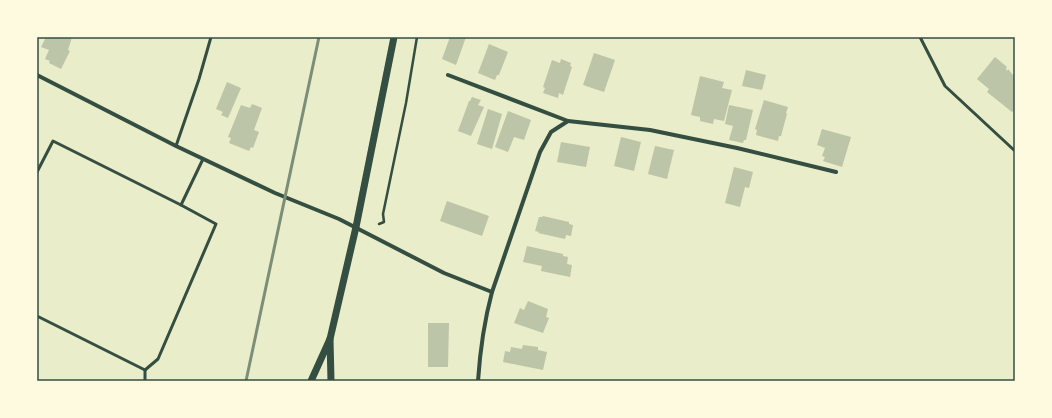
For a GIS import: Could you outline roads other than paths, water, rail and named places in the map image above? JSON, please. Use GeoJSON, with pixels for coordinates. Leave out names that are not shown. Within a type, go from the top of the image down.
{"type":"FeatureCollection","features":[{"type":"Feature","properties":{"kind":"street"},"geometry":{"type":"LineString","coordinates":[[311,381],[330,339],[356,227],[394,37]]}},
{"type":"Feature","properties":{"kind":"street"},"geometry":{"type":"LineString","coordinates":[[37,75],[203,159],[356,227],[444,273],[492,292]]}},
{"type":"Feature","properties":{"kind":"street"},"geometry":{"type":"LineString","coordinates":[[448,75],[568,121],[650,130],[737,148],[836,172]]}},
{"type":"Feature","properties":{"kind":"street"},"geometry":{"type":"LineString","coordinates":[[478,381],[480,349],[492,292],[540,152],[552,132],[568,121]]}},
{"type":"Feature","properties":{"kind":"street"},"geometry":{"type":"LineString","coordinates":[[330,339],[332,381]]}},
{"type":"Feature","properties":{"kind":"lane"},"geometry":{"type":"LineString","coordinates":[[176,146],[200,79],[211,37]]}},
{"type":"Feature","properties":{"kind":"lane"},"geometry":{"type":"LineString","coordinates":[[920,37],[944,86],[1015,151]]}},
{"type":"Feature","properties":{"kind":"lane"},"geometry":{"type":"LineString","coordinates":[[37,172],[39,163],[52,141],[216,224],[158,359],[145,370],[145,381]]}},
{"type":"Feature","properties":{"kind":"lane"},"geometry":{"type":"LineString","coordinates":[[181,205],[203,159]]}},
{"type":"Feature","properties":{"kind":"lane"},"geometry":{"type":"LineString","coordinates":[[37,316],[145,370]]}},
{"type":"Feature","properties":{"kind":"railway"},"geometry":{"type":"LineString","coordinates":[[246,381],[319,37]]}}]}
